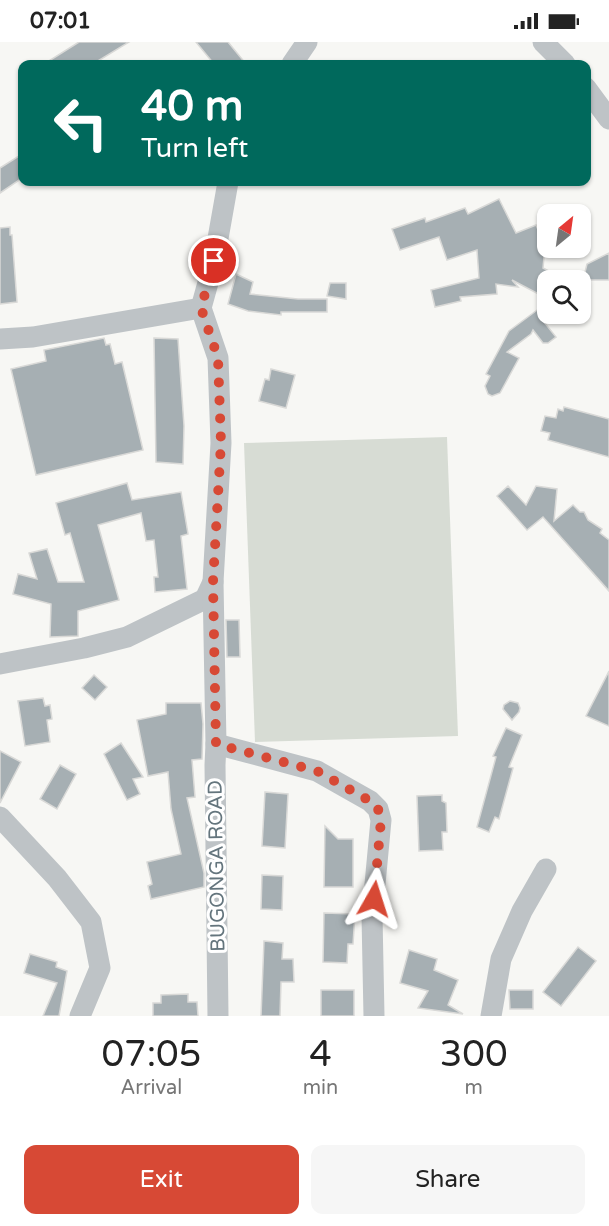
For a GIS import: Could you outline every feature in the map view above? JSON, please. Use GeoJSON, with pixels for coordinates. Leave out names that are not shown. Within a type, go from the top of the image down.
{"type":"FeatureCollection","features":[{"type":"Feature","properties":{"kind":"street"},"geometry":{"type":"LineString","coordinates":[[295,60],[307,42]]}},
{"type":"Feature","properties":{"kind":"street"},"geometry":{"type":"LineString","coordinates":[[543,42],[561,60]]}},
{"type":"Feature","properties":{"kind":"street"},"geometry":{"type":"LineString","coordinates":[[591,95],[609,119]]}},
{"type":"Feature","properties":{"kind":"street"},"geometry":{"type":"LineString","coordinates":[[0,339],[33,337],[201,308],[214,261],[227,186]]}},
{"type":"Feature","properties":{"kind":"street","name":"BUGONGA ROAD"},"geometry":{"type":"LineString","coordinates":[[201,308],[218,358],[221,443],[213,582],[218,1016]]}},
{"type":"Feature","properties":{"kind":"street"},"geometry":{"type":"LineString","coordinates":[[0,664],[84,648],[127,637],[205,599],[213,582]]}},
{"type":"Feature","properties":{"kind":"street"},"geometry":{"type":"LineString","coordinates":[[216,744],[317,771],[370,801],[378,809],[381,820],[372,916],[374,1016]]}},
{"type":"Feature","properties":{"kind":"street"},"geometry":{"type":"LineString","coordinates":[[0,817],[57,878],[91,922],[100,968],[80,1016]]}},
{"type":"Feature","properties":{"kind":"street"},"geometry":{"type":"LineString","coordinates":[[492,1016],[501,959],[522,911],[546,869]]}},
{"type":"Feature","properties":{"kind":"shaded area"},"geometry":{"type":"Polygon","coordinates":[[[447,437],[458,736],[255,742],[244,443],[447,437]]]}},
{"type":"Feature","properties":{"kind":"building"},"geometry":{"type":"Polygon","coordinates":[[[79,42],[129,42],[100,60],[50,60],[79,42]]]}},
{"type":"Feature","properties":{"kind":"building"},"geometry":{"type":"Polygon","coordinates":[[[196,42],[228,42],[243,60],[211,60],[196,42]]]}},
{"type":"Feature","properties":{"kind":"building"},"geometry":{"type":"Polygon","coordinates":[[[18,157],[18,181],[0,193],[0,168],[18,157]]]}},
{"type":"Feature","properties":{"kind":"building"},"geometry":{"type":"Polygon","coordinates":[[[499,199],[516,233],[536,225],[537,258],[544,258],[543,268],[547,270],[537,270],[537,293],[512,280],[518,287],[496,284],[497,294],[460,297],[461,301],[435,307],[431,290],[479,278],[477,250],[447,260],[439,237],[400,250],[392,229],[425,218],[426,222],[465,208],[468,214],[499,199]]]}},
{"type":"Feature","properties":{"kind":"building"},"geometry":{"type":"Polygon","coordinates":[[[10,227],[17,302],[0,304],[0,228],[10,227]]]}},
{"type":"Feature","properties":{"kind":"building"},"geometry":{"type":"Polygon","coordinates":[[[609,253],[609,280],[591,280],[591,270],[586,270],[587,264],[609,253]]]}},
{"type":"Feature","properties":{"kind":"building"},"geometry":{"type":"Polygon","coordinates":[[[236,274],[253,282],[250,294],[298,299],[327,299],[327,312],[281,312],[281,315],[248,311],[228,304],[236,274]]]}},
{"type":"Feature","properties":{"kind":"building"},"geometry":{"type":"Polygon","coordinates":[[[330,283],[346,283],[346,299],[327,296],[330,283]]]}},
{"type":"Feature","properties":{"kind":"building"},"geometry":{"type":"Polygon","coordinates":[[[537,310],[537,324],[546,324],[556,337],[548,343],[543,343],[533,330],[507,352],[519,358],[500,393],[492,396],[488,394],[485,386],[490,376],[486,374],[509,331],[537,310]]]}},
{"type":"Feature","properties":{"kind":"building"},"geometry":{"type":"Polygon","coordinates":[[[104,338],[106,345],[110,344],[115,364],[122,362],[143,450],[36,475],[11,369],[46,361],[44,350],[104,338]]]}},
{"type":"Feature","properties":{"kind":"building"},"geometry":{"type":"Polygon","coordinates":[[[154,338],[178,339],[184,426],[183,464],[156,462],[154,338]]]}},
{"type":"Feature","properties":{"kind":"building"},"geometry":{"type":"Polygon","coordinates":[[[271,369],[295,375],[286,408],[259,401],[265,379],[269,380],[271,369]]]}},
{"type":"Feature","properties":{"kind":"building"},"geometry":{"type":"Polygon","coordinates":[[[564,407],[609,419],[609,457],[548,440],[550,433],[541,431],[545,416],[556,418],[558,409],[563,411],[564,407]]]}},
{"type":"Feature","properties":{"kind":"building"},"geometry":{"type":"Polygon","coordinates":[[[127,483],[132,500],[181,492],[188,534],[181,536],[187,589],[155,592],[154,577],[158,577],[154,540],[146,541],[141,513],[98,525],[119,600],[78,611],[78,636],[50,637],[51,604],[13,594],[18,574],[37,579],[29,553],[47,549],[58,582],[84,582],[70,533],[65,535],[56,503],[127,483]]]}},
{"type":"Feature","properties":{"kind":"building"},"geometry":{"type":"Polygon","coordinates":[[[508,486],[526,505],[536,486],[557,489],[554,521],[573,505],[580,512],[584,512],[588,520],[602,529],[600,533],[609,540],[609,591],[543,517],[527,530],[497,496],[508,486]]]}},
{"type":"Feature","properties":{"kind":"building"},"geometry":{"type":"Polygon","coordinates":[[[226,620],[239,620],[240,657],[227,657],[226,620]]]}},
{"type":"Feature","properties":{"kind":"building"},"geometry":{"type":"Polygon","coordinates":[[[609,671],[609,726],[586,716],[609,671]]]}},
{"type":"Feature","properties":{"kind":"building"},"geometry":{"type":"Polygon","coordinates":[[[94,675],[107,687],[95,700],[82,688],[94,675]]]}},
{"type":"Feature","properties":{"kind":"building"},"geometry":{"type":"Polygon","coordinates":[[[43,698],[45,706],[50,705],[52,719],[47,720],[50,742],[25,746],[18,701],[43,698]]]}},
{"type":"Feature","properties":{"kind":"building"},"geometry":{"type":"Polygon","coordinates":[[[510,701],[518,703],[520,708],[512,720],[503,709],[504,705],[510,701]]]}},
{"type":"Feature","properties":{"kind":"building"},"geometry":{"type":"Polygon","coordinates":[[[166,703],[201,703],[202,759],[192,760],[195,797],[187,798],[204,873],[204,887],[151,899],[148,886],[152,884],[147,862],[181,854],[171,809],[168,772],[148,776],[137,720],[166,714],[166,703]]]}},
{"type":"Feature","properties":{"kind":"building"},"geometry":{"type":"Polygon","coordinates":[[[506,728],[522,735],[509,767],[513,768],[499,819],[495,817],[489,832],[477,827],[496,757],[493,756],[506,728]]]}},
{"type":"Feature","properties":{"kind":"building"},"geometry":{"type":"Polygon","coordinates":[[[121,743],[143,777],[133,779],[140,794],[127,800],[104,754],[121,743]]]}},
{"type":"Feature","properties":{"kind":"building"},"geometry":{"type":"Polygon","coordinates":[[[0,751],[21,762],[0,803],[0,751]]]}},
{"type":"Feature","properties":{"kind":"building"},"geometry":{"type":"Polygon","coordinates":[[[60,765],[76,774],[57,809],[40,799],[60,765]]]}},
{"type":"Feature","properties":{"kind":"building"},"geometry":{"type":"Polygon","coordinates":[[[265,792],[288,794],[285,848],[262,846],[265,792]]]}},
{"type":"Feature","properties":{"kind":"building"},"geometry":{"type":"Polygon","coordinates":[[[442,795],[442,801],[446,803],[447,832],[442,832],[443,850],[419,851],[417,796],[442,795]]]}},
{"type":"Feature","properties":{"kind":"building"},"geometry":{"type":"Polygon","coordinates":[[[325,826],[338,839],[353,839],[353,887],[324,887],[325,826]]]}},
{"type":"Feature","properties":{"kind":"building"},"geometry":{"type":"Polygon","coordinates":[[[262,875],[283,876],[282,910],[261,909],[262,875]]]}},
{"type":"Feature","properties":{"kind":"building"},"geometry":{"type":"Polygon","coordinates":[[[324,913],[355,914],[353,944],[348,944],[347,963],[323,962],[324,913]]]}},
{"type":"Feature","properties":{"kind":"building"},"geometry":{"type":"Polygon","coordinates":[[[264,941],[283,943],[282,959],[293,959],[294,982],[281,982],[280,1016],[261,1016],[264,941]]]}},
{"type":"Feature","properties":{"kind":"building"},"geometry":{"type":"Polygon","coordinates":[[[578,947],[596,961],[561,1006],[543,992],[578,947]]]}},
{"type":"Feature","properties":{"kind":"building"},"geometry":{"type":"Polygon","coordinates":[[[409,950],[437,959],[434,970],[458,980],[448,1005],[463,1014],[418,1008],[428,991],[400,983],[409,950]]]}},
{"type":"Feature","properties":{"kind":"building"},"geometry":{"type":"Polygon","coordinates":[[[30,954],[57,962],[56,967],[67,971],[59,1016],[43,1016],[57,983],[24,973],[30,954]]]}},
{"type":"Feature","properties":{"kind":"building"},"geometry":{"type":"Polygon","coordinates":[[[321,990],[354,990],[354,1016],[321,1016],[321,990]]]}},
{"type":"Feature","properties":{"kind":"building"},"geometry":{"type":"Polygon","coordinates":[[[509,990],[533,990],[533,1009],[510,1009],[509,990]]]}},
{"type":"Feature","properties":{"kind":"building"},"geometry":{"type":"Polygon","coordinates":[[[188,994],[188,1002],[197,1002],[198,1016],[153,1016],[153,1003],[161,1003],[161,995],[188,994]]]}},
{"type":"Feature","properties":{"kind":"route"},"geometry":{"type":"LineString","coordinates":[[214,261],[201,308],[218,358],[221,443],[213,582],[216,744],[262,758],[278,760],[306,770],[317,771],[370,801],[378,809],[381,820],[374,899]]}}]}
